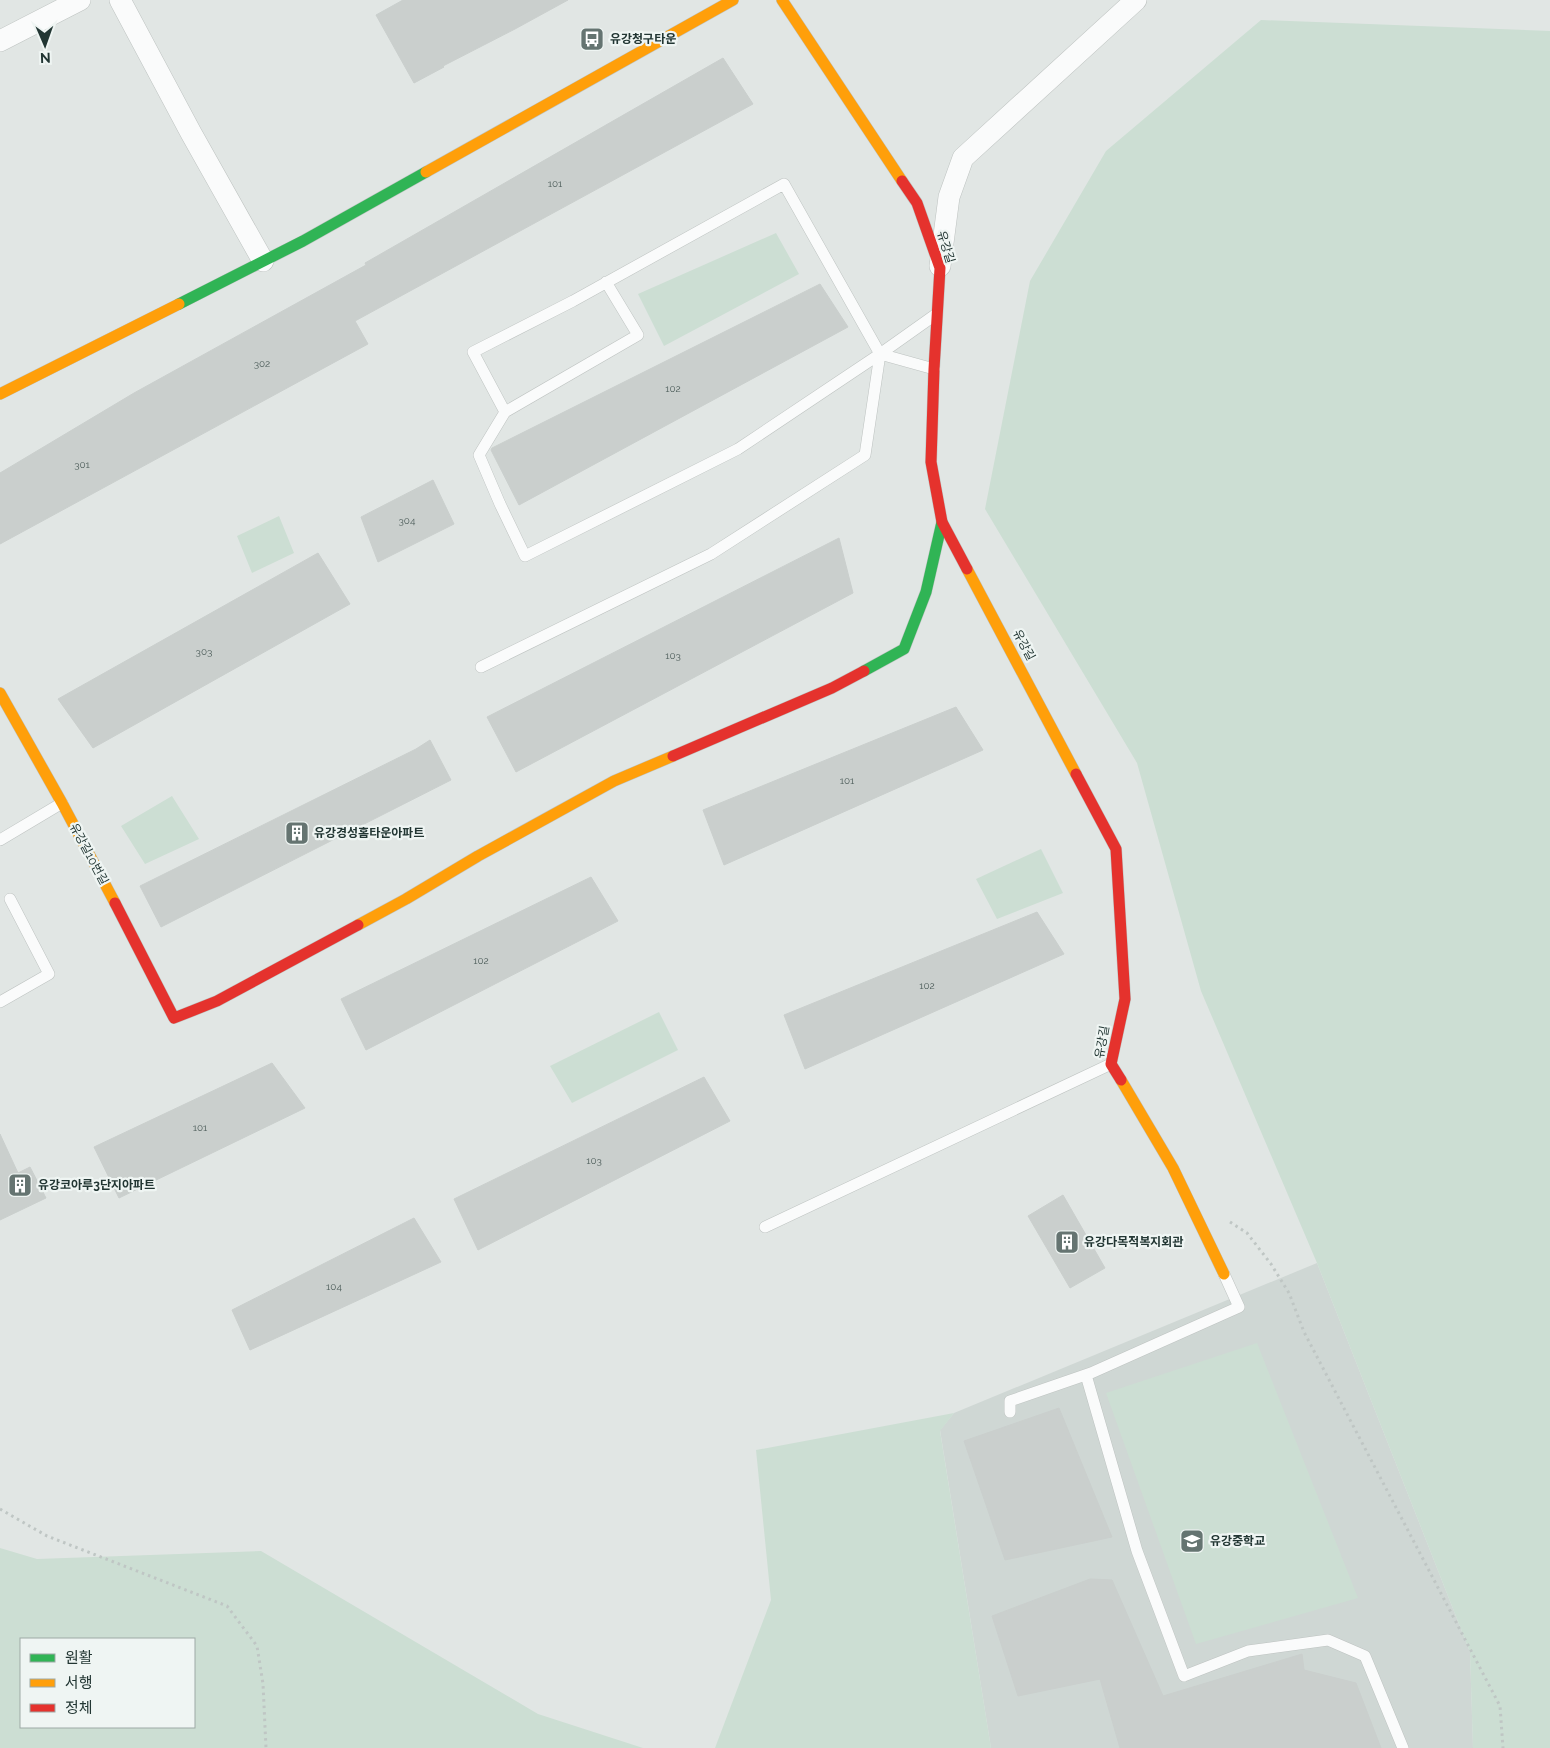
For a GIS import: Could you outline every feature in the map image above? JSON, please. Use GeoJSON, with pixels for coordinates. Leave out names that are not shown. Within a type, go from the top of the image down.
{"type":"FeatureCollection","features":[{"type":"Feature","properties":{"kind":"street"},"geometry":{"type":"LineString","coordinates":[[0,41],[80,0]]}},
{"type":"Feature","properties":{"kind":"street"},"geometry":{"type":"LineString","coordinates":[[120,0],[191,133],[264,261]]}},
{"type":"Feature","properties":{"kind":"street"},"geometry":{"type":"LineString","coordinates":[[0,394],[303,241],[733,0]]}},
{"type":"Feature","properties":{"kind":"street","name":"유강길"},"geometry":{"type":"LineString","coordinates":[[782,0],[917,203],[940,268],[931,462],[942,522],[1116,849],[1125,999],[1111,1064],[1173,1168],[1224,1274]]}},
{"type":"Feature","properties":{"kind":"street"},"geometry":{"type":"LineString","coordinates":[[940,268],[949,197],[963,158],[1136,0]]}},
{"type":"Feature","properties":{"kind":"street","name":"유강길10번길"},"geometry":{"type":"LineString","coordinates":[[0,693],[62,803],[174,1018],[235,992],[614,781],[832,688],[904,649],[926,592],[942,522]]}},
{"type":"Feature","properties":{"kind":"lane"},"geometry":{"type":"LineString","coordinates":[[481,667],[711,554],[865,456],[880,354],[784,184],[606,282],[473,352],[505,412]]}},
{"type":"Feature","properties":{"kind":"lane"},"geometry":{"type":"LineString","coordinates":[[606,282],[638,336],[505,412],[479,455],[525,556],[738,449],[937,314]]}},
{"type":"Feature","properties":{"kind":"lane"},"geometry":{"type":"LineString","coordinates":[[880,354],[934,369]]}},
{"type":"Feature","properties":{"kind":"lane"},"geometry":{"type":"LineString","coordinates":[[0,840],[62,803]]}},
{"type":"Feature","properties":{"kind":"lane"},"geometry":{"type":"LineString","coordinates":[[0,1002],[49,974],[10,899]]}},
{"type":"Feature","properties":{"kind":"lane"},"geometry":{"type":"LineString","coordinates":[[765,1226],[1111,1064]]}},
{"type":"Feature","properties":{"kind":"lane","name":"유강길"},"geometry":{"type":"LineString","coordinates":[[1086,1375],[1239,1307],[1224,1274]]}},
{"type":"Feature","properties":{"kind":"lane"},"geometry":{"type":"LineString","coordinates":[[1010,1412],[1010,1401],[1086,1375],[1137,1550],[1184,1676],[1248,1651],[1328,1640],[1365,1656],[1403,1748]]}},
{"type":"Feature","properties":{"kind":"path"},"geometry":{"type":"LineString","coordinates":[[1224,1217],[1247,1233],[1271,1264],[1289,1293],[1304,1332],[1500,1706],[1503,1748]]}},
{"type":"Feature","properties":{"kind":"path"},"geometry":{"type":"LineString","coordinates":[[0,1509],[47,1536],[227,1606],[257,1646],[263,1684],[266,1748]]}},
{"type":"Feature","properties":{"kind":"shaded area","name":"유강중학교"},"geometry":{"type":"Polygon","coordinates":[[[1317,1263],[1470,1652],[1473,1748],[991,1748],[940,1430],[954,1413],[1317,1263]]]}},
{"type":"Feature","properties":{"kind":"green space"},"geometry":{"type":"Polygon","coordinates":[[[1261,20],[1550,31],[1550,1748],[1473,1748],[1470,1652],[1317,1263],[1201,991],[1137,763],[985,509],[1030,281],[1106,151],[1261,20]]]}},
{"type":"Feature","properties":{"kind":"green space"},"geometry":{"type":"Polygon","coordinates":[[[776,233],[799,274],[664,346],[638,294],[776,233]]]}},
{"type":"Feature","properties":{"kind":"green space"},"geometry":{"type":"Polygon","coordinates":[[[279,516],[294,553],[252,573],[237,536],[279,516]]]}},
{"type":"Feature","properties":{"kind":"green space"},"geometry":{"type":"Polygon","coordinates":[[[172,796],[199,839],[145,864],[121,826],[172,796]]]}},
{"type":"Feature","properties":{"kind":"green space"},"geometry":{"type":"Polygon","coordinates":[[[1041,849],[1063,893],[997,919],[976,879],[1041,849]]]}},
{"type":"Feature","properties":{"kind":"green space"},"geometry":{"type":"Polygon","coordinates":[[[659,1012],[678,1050],[572,1103],[550,1066],[659,1012]]]}},
{"type":"Feature","properties":{"kind":"green space"},"geometry":{"type":"Polygon","coordinates":[[[1257,1343],[1358,1598],[1196,1644],[1106,1393],[1257,1343]]]}},
{"type":"Feature","properties":{"kind":"green space"},"geometry":{"type":"Polygon","coordinates":[[[954,1413],[940,1431],[991,1748],[715,1748],[771,1600],[756,1450],[954,1413]]]}},
{"type":"Feature","properties":{"kind":"green space"},"geometry":{"type":"Polygon","coordinates":[[[0,1548],[37,1559],[261,1551],[538,1714],[643,1748],[0,1748],[0,1548]]]}},
{"type":"Feature","properties":{"kind":"building"},"geometry":{"type":"Polygon","coordinates":[[[403,0],[568,0],[414,83],[376,15],[403,0]]]}},
{"type":"Feature","properties":{"kind":"building"},"geometry":{"type":"Polygon","coordinates":[[[723,58],[753,104],[355,321],[368,344],[0,544],[0,473],[134,393],[366,265],[365,263],[723,58]]]}},
{"type":"Feature","properties":{"kind":"building"},"geometry":{"type":"Polygon","coordinates":[[[820,284],[848,327],[519,505],[491,450],[492,448],[820,284]]]}},
{"type":"Feature","properties":{"kind":"building"},"geometry":{"type":"Polygon","coordinates":[[[433,480],[454,524],[378,562],[361,517],[433,480]]]}},
{"type":"Feature","properties":{"kind":"building"},"geometry":{"type":"Polygon","coordinates":[[[839,538],[853,593],[516,772],[487,717],[839,538]]]}},
{"type":"Feature","properties":{"kind":"building"},"geometry":{"type":"Polygon","coordinates":[[[318,553],[350,604],[93,748],[58,699],[318,553]]]}},
{"type":"Feature","properties":{"kind":"building"},"geometry":{"type":"Polygon","coordinates":[[[956,707],[983,750],[724,865],[703,810],[956,707]]]}},
{"type":"Feature","properties":{"kind":"building","name":"유강경성홈타운아파트"},"geometry":{"type":"Polygon","coordinates":[[[430,740],[451,780],[161,927],[140,886],[416,749],[430,740]]]}},
{"type":"Feature","properties":{"kind":"building"},"geometry":{"type":"Polygon","coordinates":[[[591,877],[618,921],[366,1050],[341,999],[591,877]]]}},
{"type":"Feature","properties":{"kind":"building"},"geometry":{"type":"Polygon","coordinates":[[[1037,912],[1064,954],[805,1069],[784,1015],[1037,912]]]}},
{"type":"Feature","properties":{"kind":"building"},"geometry":{"type":"Polygon","coordinates":[[[272,1063],[305,1108],[119,1198],[94,1147],[272,1063]]]}},
{"type":"Feature","properties":{"kind":"building"},"geometry":{"type":"Polygon","coordinates":[[[704,1077],[730,1121],[478,1250],[454,1199],[704,1077]]]}},
{"type":"Feature","properties":{"kind":"building","name":"유강코아루3단지아파트"},"geometry":{"type":"Polygon","coordinates":[[[0,1134],[18,1173],[30,1167],[46,1198],[0,1220],[0,1134]]]}},
{"type":"Feature","properties":{"kind":"building","name":"유강다목적복지회관"},"geometry":{"type":"Polygon","coordinates":[[[1063,1195],[1105,1268],[1070,1288],[1028,1216],[1063,1195]]]}},
{"type":"Feature","properties":{"kind":"building"},"geometry":{"type":"Polygon","coordinates":[[[414,1218],[441,1262],[250,1350],[232,1310],[414,1218]]]}},
{"type":"Feature","properties":{"kind":"building"},"geometry":{"type":"Polygon","coordinates":[[[1059,1408],[1112,1537],[1005,1560],[964,1441],[1059,1408]]]}},
{"type":"Feature","properties":{"kind":"building"},"geometry":{"type":"Polygon","coordinates":[[[1090,1579],[1112,1580],[1163,1696],[1302,1654],[1304,1670],[1356,1683],[1381,1748],[1120,1748],[1100,1679],[1018,1696],[992,1616],[1090,1579]]]}},
{"type":"Feature","properties":{"kind":"traffic: fast"},"geometry":{"type":"LineString","coordinates":[[179,304],[303,241],[426,172]]}},
{"type":"Feature","properties":{"kind":"traffic: fast"},"geometry":{"type":"LineString","coordinates":[[864,671],[904,649],[926,592],[942,522]]}},
{"type":"Feature","properties":{"kind":"traffic: slow"},"geometry":{"type":"LineString","coordinates":[[426,172],[733,0]]}},
{"type":"Feature","properties":{"kind":"traffic: slow"},"geometry":{"type":"LineString","coordinates":[[782,0],[902,181]]}},
{"type":"Feature","properties":{"kind":"traffic: slow"},"geometry":{"type":"LineString","coordinates":[[0,394],[179,304]]}},
{"type":"Feature","properties":{"kind":"traffic: slow"},"geometry":{"type":"LineString","coordinates":[[967,569],[1076,774]]}},
{"type":"Feature","properties":{"kind":"traffic: slow"},"geometry":{"type":"LineString","coordinates":[[0,693],[62,803],[115,903]]}},
{"type":"Feature","properties":{"kind":"traffic: slow"},"geometry":{"type":"LineString","coordinates":[[358,925],[614,781],[673,756]]}},
{"type":"Feature","properties":{"kind":"traffic: slow"},"geometry":{"type":"LineString","coordinates":[[1121,1080],[1173,1168],[1224,1274]]}},
{"type":"Feature","properties":{"kind":"traffic: jam"},"geometry":{"type":"LineString","coordinates":[[902,181],[917,203],[940,268],[931,462],[942,522],[967,569]]}},
{"type":"Feature","properties":{"kind":"traffic: jam"},"geometry":{"type":"LineString","coordinates":[[673,756],[832,688],[864,671]]}},
{"type":"Feature","properties":{"kind":"traffic: jam"},"geometry":{"type":"LineString","coordinates":[[1076,774],[1116,849],[1125,999],[1111,1064],[1121,1080]]}},
{"type":"Feature","properties":{"kind":"traffic: jam"},"geometry":{"type":"LineString","coordinates":[[115,903],[174,1018],[217,1001],[358,925]]}},
{"type":"Feature","properties":{"kind":"place","name":"유강청구타운"},"geometry":{"type":"Point","coordinates":[592,39]}},
{"type":"Feature","properties":{"kind":"place","name":"유강경성홈타운아파트"},"geometry":{"type":"Point","coordinates":[297,833]}},
{"type":"Feature","properties":{"kind":"place","name":"유강코아루3단지아파트"},"geometry":{"type":"Point","coordinates":[20,1185]}},
{"type":"Feature","properties":{"kind":"place","name":"유강다목적복지회관"},"geometry":{"type":"Point","coordinates":[1067,1242]}},
{"type":"Feature","properties":{"kind":"place","name":"유강중학교"},"geometry":{"type":"Point","coordinates":[1192,1541]}}]}
